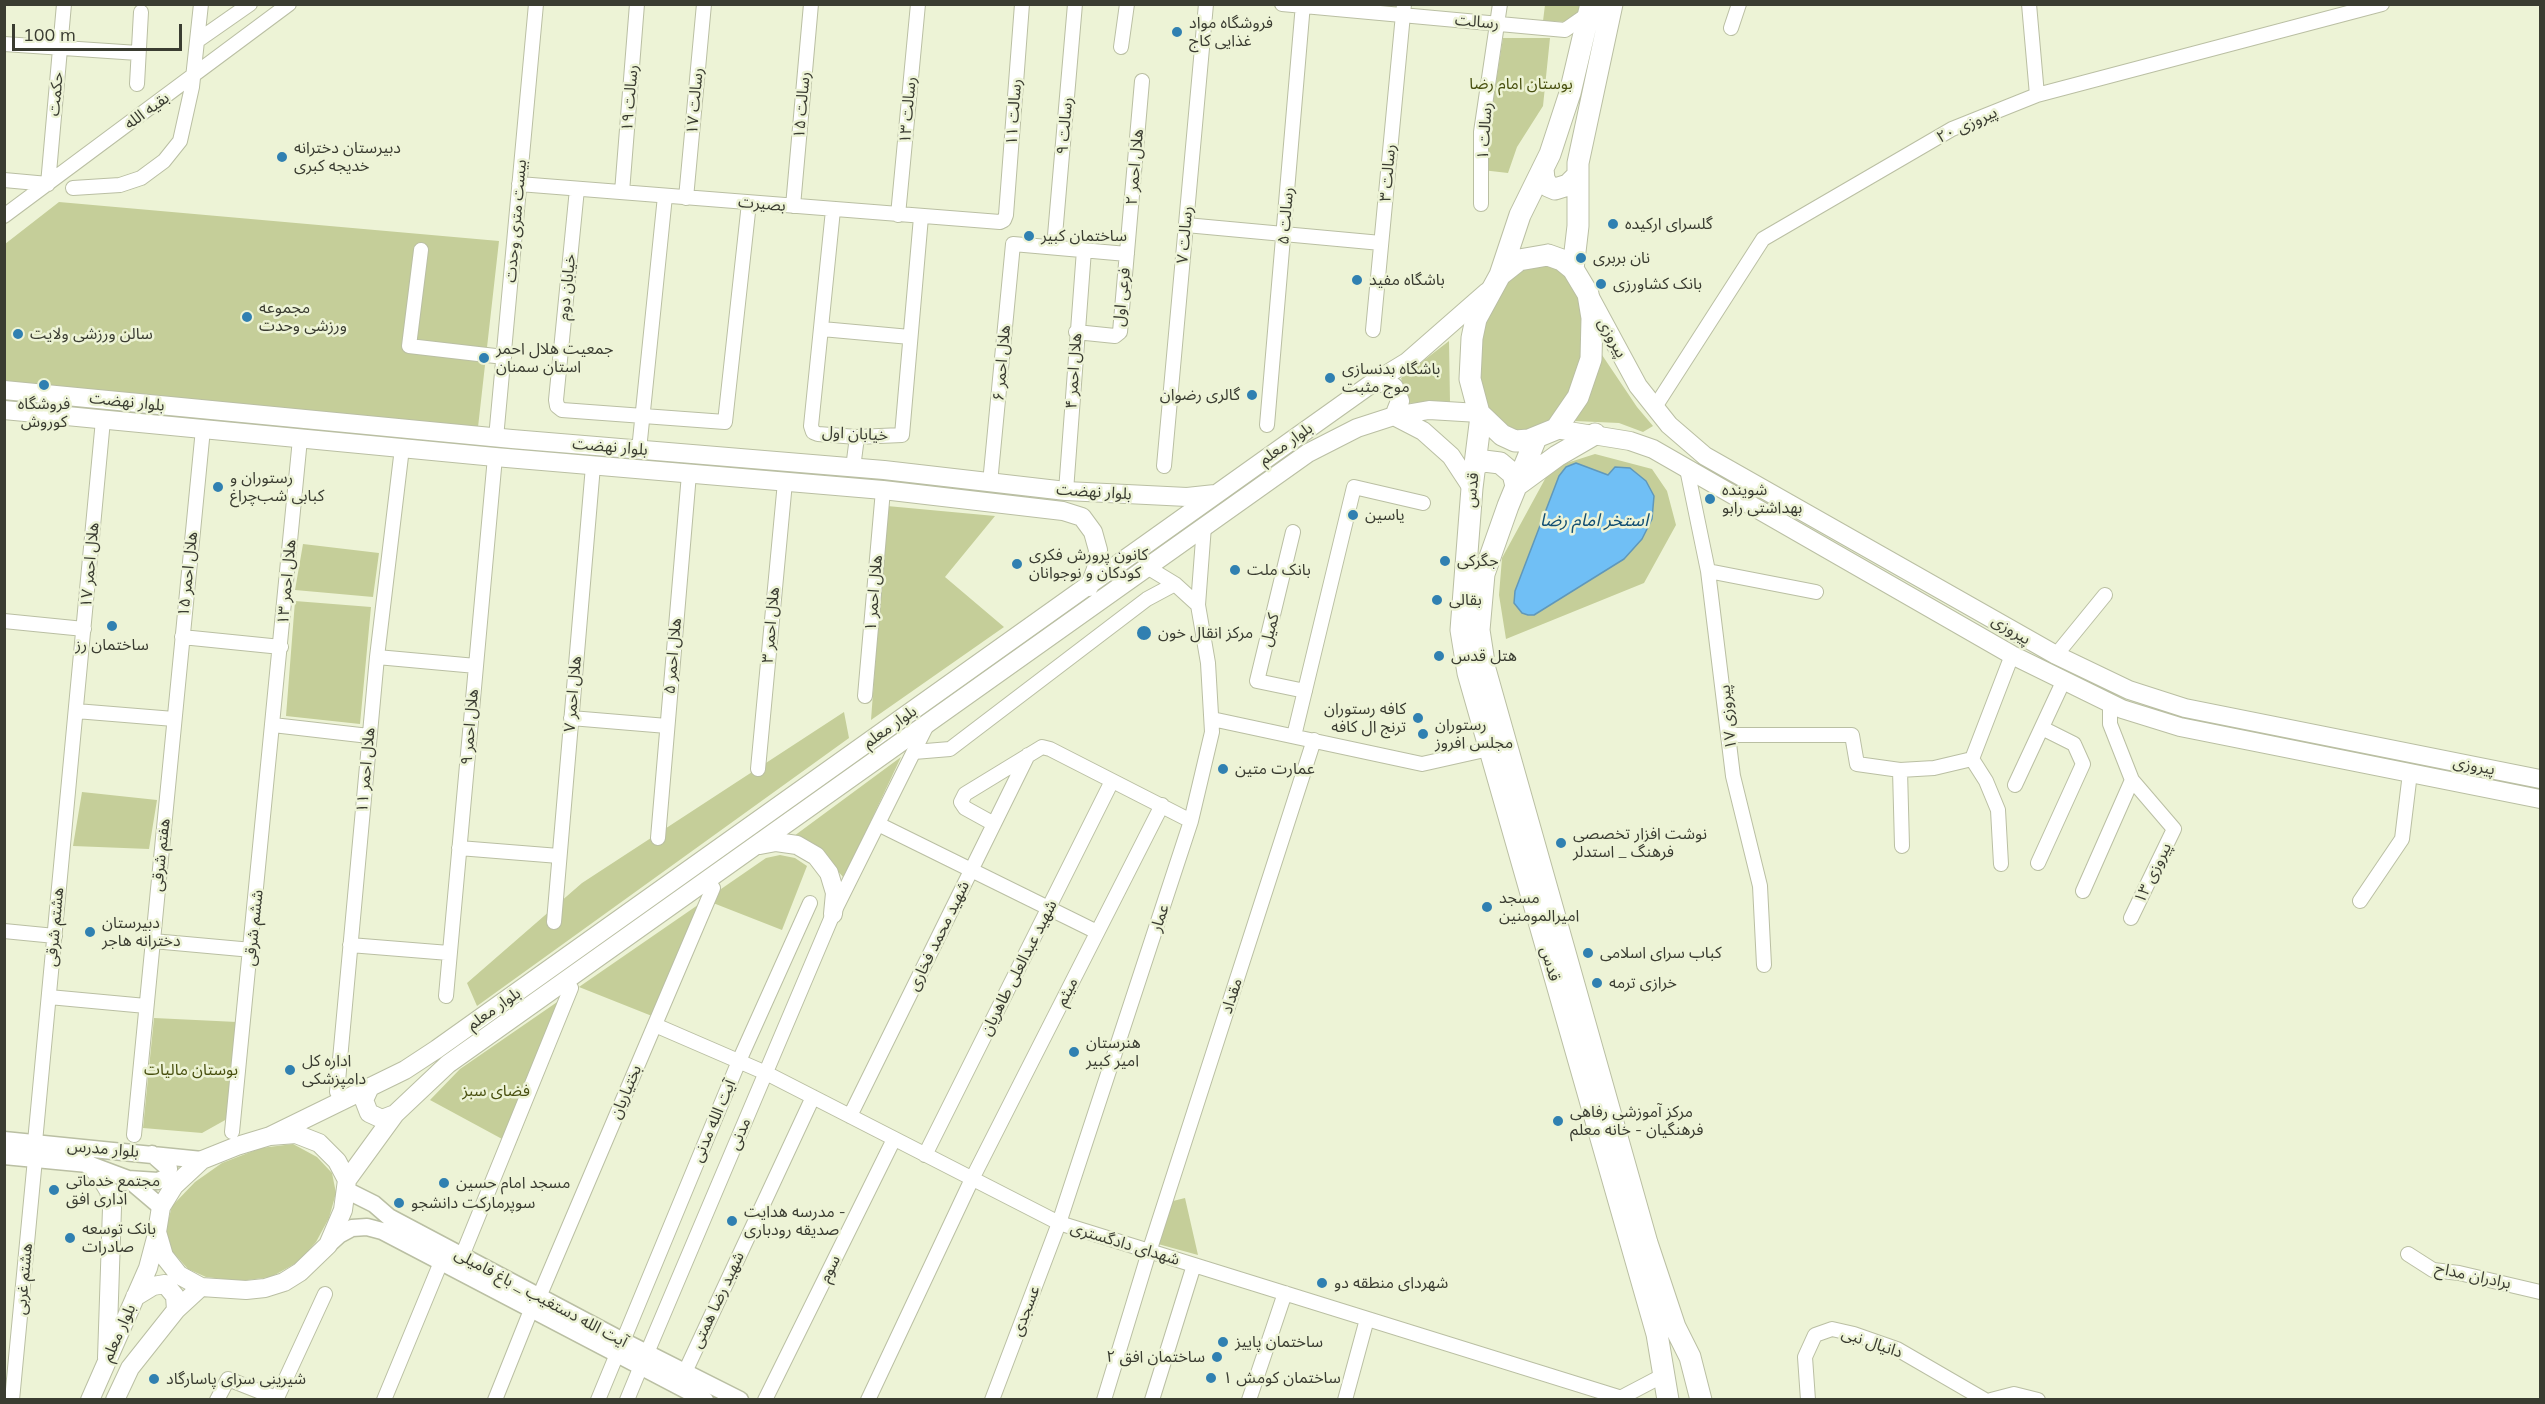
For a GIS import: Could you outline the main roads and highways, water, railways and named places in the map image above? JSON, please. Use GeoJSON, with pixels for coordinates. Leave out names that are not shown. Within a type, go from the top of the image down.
{"type":"FeatureCollection","features":[{"type":"Feature","properties":{"kind":"main road"},"geometry":{"type":"LineString","coordinates":[[1573,269],[1578,175],[1591,99],[1612,4]]}},
{"type":"Feature","properties":{"kind":"main road"},"geometry":{"type":"LineString","coordinates":[[1495,282],[1519,260],[1548,255],[1562,260],[1573,269],[1588,294],[1593,340],[1587,378],[1578,397],[1556,429],[1536,438],[1515,441],[1502,435],[1480,415],[1470,378],[1469,358],[1476,319],[1495,282],[1520,215],[1543,169],[1570,93],[1589,9]]}},
{"type":"Feature","properties":{"kind":"main road"},"geometry":{"type":"LineString","coordinates":[[1543,169],[1548,186],[1555,189],[1568,185],[1578,175]]}},
{"type":"Feature","properties":{"kind":"main road","name":"بلوار معلم"},"geometry":{"type":"LineString","coordinates":[[270,1136],[405,1070],[445,1044],[1371,384],[1407,362],[1495,282]]}},
{"type":"Feature","properties":{"kind":"main road","name":"پیروزی"},"geometry":{"type":"LineString","coordinates":[[1588,294],[1638,386],[1669,425],[1705,456],[2056,656],[2128,690],[2185,708],[2541,779]]}},
{"type":"Feature","properties":{"kind":"main road"},"geometry":{"type":"LineString","coordinates":[[1371,384],[1387,382],[1399,393],[1401,401],[1394,416],[1423,431],[1450,456],[1472,488]]}},
{"type":"Feature","properties":{"kind":"main road","name":"بلوار نهضت"},"geometry":{"type":"LineString","coordinates":[[4,390],[496,438],[853,468],[1066,491],[1186,497],[1217,494]]}},
{"type":"Feature","properties":{"kind":"main road","name":"بلوار نهضت"},"geometry":{"type":"LineString","coordinates":[[5,410],[495,458],[882,490],[1064,511],[1082,517],[1093,532],[1098,550],[1096,569],[1089,587]]}},
{"type":"Feature","properties":{"kind":"main road","name":"بلوار معلم"},"geometry":{"type":"LineString","coordinates":[[346,1185],[395,1114],[448,1064],[1308,453],[1358,428],[1394,416],[1429,410],[1480,415]]}},
{"type":"Feature","properties":{"kind":"main road"},"geometry":{"type":"LineString","coordinates":[[256,435],[259,415]]}},
{"type":"Feature","properties":{"kind":"main road","name":"قدس"},"geometry":{"type":"LineString","coordinates":[[1480,415],[1461,630],[1468,673],[1657,1334],[1668,1400]]}},
{"type":"Feature","properties":{"kind":"main road","name":"پیروزی"},"geometry":{"type":"LineString","coordinates":[[1556,429],[1630,441],[1653,449],[2012,655],[2110,704],[2180,727],[2541,799]]}},
{"type":"Feature","properties":{"kind":"main road"},"geometry":{"type":"LineString","coordinates":[[1474,466],[1484,461],[1500,463],[1513,474],[1516,486],[1557,456],[1595,434]]}},
{"type":"Feature","properties":{"kind":"main road","name":"قدس"},"geometry":{"type":"LineString","coordinates":[[1536,438],[1484,574],[1479,630],[1485,669],[1647,1243],[1676,1327],[1690,1357],[1701,1400]]}},
{"type":"Feature","properties":{"kind":"main road"},"geometry":{"type":"LineString","coordinates":[[1082,517],[1092,510],[1095,499],[1093,493]]}},
{"type":"Feature","properties":{"kind":"main road"},"geometry":{"type":"LineString","coordinates":[[2334,758],[2338,738]]}},
{"type":"Feature","properties":{"kind":"main road"},"geometry":{"type":"LineString","coordinates":[[755,846],[776,842],[797,845],[816,856],[829,873],[835,893],[833,914]]}},
{"type":"Feature","properties":{"kind":"main road"},"geometry":{"type":"LineString","coordinates":[[370,1087],[364,1100],[369,1113],[382,1119],[395,1114]]}},
{"type":"Feature","properties":{"kind":"main road"},"geometry":{"type":"LineString","coordinates":[[296,1134],[319,1143],[337,1161],[346,1185],[343,1210],[328,1245],[300,1272],[284,1282],[246,1290],[201,1287],[179,1275],[164,1256],[157,1232],[161,1207],[174,1186],[202,1160],[270,1136],[296,1134]]}},
{"type":"Feature","properties":{"kind":"main road"},"geometry":{"type":"LineString","coordinates":[[88,1164],[100,1176],[109,1191],[112,1208],[107,1358]]}},
{"type":"Feature","properties":{"kind":"main road","name":"بلوار معلم"},"geometry":{"type":"LineString","coordinates":[[90,1400],[148,1268],[157,1232]]}},
{"type":"Feature","properties":{"kind":"main road"},"geometry":{"type":"LineString","coordinates":[[135,1297],[153,1286],[165,1284],[175,1296],[176,1310]]}},
{"type":"Feature","properties":{"kind":"main road","name":"بلوار معلم"},"geometry":{"type":"LineString","coordinates":[[115,1400],[130,1368],[176,1310],[201,1287]]}},
{"type":"Feature","properties":{"kind":"main road"},"geometry":{"type":"LineString","coordinates":[[1662,1373],[1664,1355],[1669,1350],[1682,1350],[1690,1357]]}},
{"type":"Feature","properties":{"kind":"water","name":"استخر امام رضا"},"geometry":{"type":"Polygon","coordinates":[[[1576,463],[1608,475],[1615,467],[1630,468],[1646,481],[1654,496],[1652,519],[1642,539],[1624,559],[1534,615],[1522,613],[1514,603],[1515,591],[1559,476],[1566,467],[1576,463]]]}},
{"type":"Feature","properties":{"kind":"place","name":"فروشگاه مواد غذایی کاج"},"geometry":{"type":"Point","coordinates":[1177,32]}},
{"type":"Feature","properties":{"kind":"place","name":"دبیرستان دخترانه خدیجه کبری"},"geometry":{"type":"Point","coordinates":[282,157]}},
{"type":"Feature","properties":{"kind":"place","name":"گلسرای ارکیده"},"geometry":{"type":"Point","coordinates":[1613,224]}},
{"type":"Feature","properties":{"kind":"place","name":"ساختمان کبیر"},"geometry":{"type":"Point","coordinates":[1029,236]}},
{"type":"Feature","properties":{"kind":"place","name":"نان بربری"},"geometry":{"type":"Point","coordinates":[1581,258]}},
{"type":"Feature","properties":{"kind":"place","name":"باشگاه مفید"},"geometry":{"type":"Point","coordinates":[1357,280]}},
{"type":"Feature","properties":{"kind":"place","name":"بانک کشاورزی"},"geometry":{"type":"Point","coordinates":[1601,284]}},
{"type":"Feature","properties":{"kind":"place","name":"مجموعه ورزشی وحدت"},"geometry":{"type":"Point","coordinates":[247,317]}},
{"type":"Feature","properties":{"kind":"place","name":"سالن ورزشی ولایت"},"geometry":{"type":"Point","coordinates":[18,334]}},
{"type":"Feature","properties":{"kind":"place","name":"جمعیت هلال احمر استان سمنان"},"geometry":{"type":"Point","coordinates":[484,358]}},
{"type":"Feature","properties":{"kind":"place","name":"باشگاه بدنسازی موج مثبت"},"geometry":{"type":"Point","coordinates":[1330,378]}},
{"type":"Feature","properties":{"kind":"place","name":"فروشگاه کوروش"},"geometry":{"type":"Point","coordinates":[44,385]}},
{"type":"Feature","properties":{"kind":"place","name":"گالری رضوان"},"geometry":{"type":"Point","coordinates":[1252,395]}},
{"type":"Feature","properties":{"kind":"place","name":"رستوران و کبابی شب‌چراغ"},"geometry":{"type":"Point","coordinates":[218,487]}},
{"type":"Feature","properties":{"kind":"place","name":"شوینده بهداشتی رابو"},"geometry":{"type":"Point","coordinates":[1710,499]}},
{"type":"Feature","properties":{"kind":"place","name":"یاسین"},"geometry":{"type":"Point","coordinates":[1353,515]}},
{"type":"Feature","properties":{"kind":"place","name":"جگرکی"},"geometry":{"type":"Point","coordinates":[1445,561]}},
{"type":"Feature","properties":{"kind":"place","name":"کانون پرورش فکری کودکان و نوجوانان"},"geometry":{"type":"Point","coordinates":[1017,564]}},
{"type":"Feature","properties":{"kind":"place","name":"بانک ملت"},"geometry":{"type":"Point","coordinates":[1235,570]}},
{"type":"Feature","properties":{"kind":"place","name":"بقالی"},"geometry":{"type":"Point","coordinates":[1437,600]}},
{"type":"Feature","properties":{"kind":"place","name":"ساختمان رز"},"geometry":{"type":"Point","coordinates":[112,626]}},
{"type":"Feature","properties":{"kind":"place","name":"مرکز انقال خون"},"geometry":{"type":"Point","coordinates":[1144,633]}},
{"type":"Feature","properties":{"kind":"place","name":"هتل قدس"},"geometry":{"type":"Point","coordinates":[1439,656]}},
{"type":"Feature","properties":{"kind":"place","name":"کافه رستوران ترنج ال کافه"},"geometry":{"type":"Point","coordinates":[1418,718]}},
{"type":"Feature","properties":{"kind":"place","name":"رستوران مجلس افروز"},"geometry":{"type":"Point","coordinates":[1423,734]}},
{"type":"Feature","properties":{"kind":"place","name":"عمارت متین"},"geometry":{"type":"Point","coordinates":[1223,769]}},
{"type":"Feature","properties":{"kind":"place","name":"نوشت افزار تخصصی فرهنگ _ استدلر"},"geometry":{"type":"Point","coordinates":[1561,843]}},
{"type":"Feature","properties":{"kind":"place","name":"مسجد امیرالمومنین"},"geometry":{"type":"Point","coordinates":[1487,907]}},
{"type":"Feature","properties":{"kind":"place","name":"دبیرستان دخترانه هاجر"},"geometry":{"type":"Point","coordinates":[90,932]}},
{"type":"Feature","properties":{"kind":"place","name":"کباب سرای اسلامی"},"geometry":{"type":"Point","coordinates":[1588,953]}},
{"type":"Feature","properties":{"kind":"place","name":"خرازی ترمه"},"geometry":{"type":"Point","coordinates":[1597,983]}},
{"type":"Feature","properties":{"kind":"place","name":"هنرستان امیر کبیر"},"geometry":{"type":"Point","coordinates":[1074,1052]}},
{"type":"Feature","properties":{"kind":"place","name":"اداره کل دامپزشکی"},"geometry":{"type":"Point","coordinates":[290,1070]}},
{"type":"Feature","properties":{"kind":"place","name":"مرکز آموزشی رفاهی فرهنگیان - خانه معلم"},"geometry":{"type":"Point","coordinates":[1558,1121]}},
{"type":"Feature","properties":{"kind":"place","name":"مسجد امام حسین"},"geometry":{"type":"Point","coordinates":[444,1183]}},
{"type":"Feature","properties":{"kind":"place","name":"مجتمع خدماتی اداری افق"},"geometry":{"type":"Point","coordinates":[54,1190]}},
{"type":"Feature","properties":{"kind":"place","name":"سوپرمارکت دانشجو"},"geometry":{"type":"Point","coordinates":[399,1203]}},
{"type":"Feature","properties":{"kind":"place","name":"مدرسه هدایت - صدیقه رودباری"},"geometry":{"type":"Point","coordinates":[732,1221]}},
{"type":"Feature","properties":{"kind":"place","name":"بانک توسعه صادرات"},"geometry":{"type":"Point","coordinates":[70,1238]}},
{"type":"Feature","properties":{"kind":"place","name":"شهردای منطقه دو"},"geometry":{"type":"Point","coordinates":[1322,1283]}},
{"type":"Feature","properties":{"kind":"place","name":"ساختمان پاییز"},"geometry":{"type":"Point","coordinates":[1223,1342]}},
{"type":"Feature","properties":{"kind":"place","name":"ساختمان افق ۲"},"geometry":{"type":"Point","coordinates":[1217,1357]}},
{"type":"Feature","properties":{"kind":"place","name":"ساختمان کومش ۱"},"geometry":{"type":"Point","coordinates":[1211,1378]}},
{"type":"Feature","properties":{"kind":"place","name":"شیرینی سرای پاسارگاد"},"geometry":{"type":"Point","coordinates":[154,1379]}},
{"type":"Feature","properties":{"kind":"park label","name":"بوستان امام رضا"},"geometry":{"type":"Point","coordinates":[1521,84]}},
{"type":"Feature","properties":{"kind":"park label","name":"بوستان مالیات"},"geometry":{"type":"Point","coordinates":[191,1070]}},
{"type":"Feature","properties":{"kind":"park label","name":"فضای سبز"},"geometry":{"type":"Point","coordinates":[496,1091]}}]}
